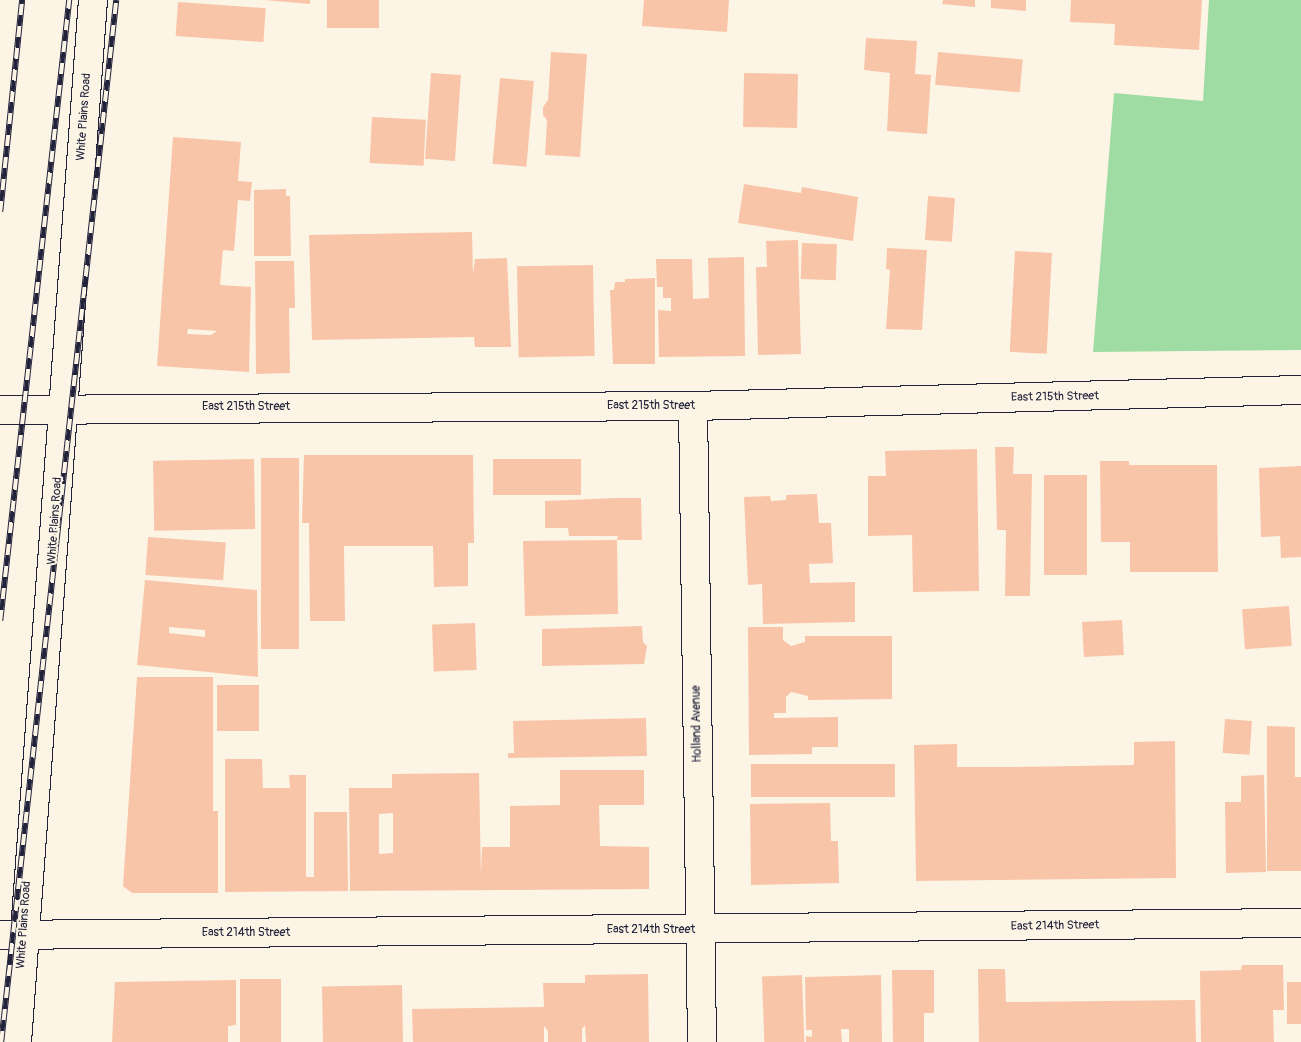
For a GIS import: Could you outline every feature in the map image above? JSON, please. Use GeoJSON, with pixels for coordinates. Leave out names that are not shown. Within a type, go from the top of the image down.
{"type":"FeatureCollection","features":[{"type":"Feature","properties":{"kind":"street","name":"White Plains Road"},"geometry":{"type":"LineString","coordinates":[[17,1042],[12,935],[64,409],[92,0]]}},
{"type":"Feature","properties":{"kind":"street","name":"East 215th Street"},"geometry":{"type":"LineString","coordinates":[[0,410],[693,406],[1301,390]]}},
{"type":"Feature","properties":{"kind":"street","name":"Holland Avenue"},"geometry":{"type":"LineString","coordinates":[[693,406],[702,1042]]}},
{"type":"Feature","properties":{"kind":"street","name":"East 214th Street"},"geometry":{"type":"LineString","coordinates":[[12,935],[1301,923]]}},
{"type":"Feature","properties":{"kind":"green space"},"geometry":{"type":"Polygon","coordinates":[[[1209,0],[1301,0],[1301,350],[1093,352],[1114,93],[1203,101],[1209,0]]]}},
{"type":"Feature","properties":{"kind":"building"},"geometry":{"type":"Polygon","coordinates":[[[264,0],[310,0],[310,4],[264,0]]]}},
{"type":"Feature","properties":{"kind":"building"},"geometry":{"type":"Polygon","coordinates":[[[327,0],[379,0],[379,28],[327,28],[327,0]]]}},
{"type":"Feature","properties":{"kind":"building"},"geometry":{"type":"Polygon","coordinates":[[[644,0],[729,0],[727,32],[642,26],[644,0]]]}},
{"type":"Feature","properties":{"kind":"building"},"geometry":{"type":"Polygon","coordinates":[[[943,0],[975,0],[975,7],[942,4],[943,0]]]}},
{"type":"Feature","properties":{"kind":"building"},"geometry":{"type":"Polygon","coordinates":[[[991,0],[1026,0],[1026,11],[991,8],[991,0]]]}},
{"type":"Feature","properties":{"kind":"building"},"geometry":{"type":"Polygon","coordinates":[[[1071,0],[1202,0],[1199,50],[1114,45],[1115,24],[1070,22],[1071,0]]]}},
{"type":"Feature","properties":{"kind":"building"},"geometry":{"type":"Polygon","coordinates":[[[178,2],[266,8],[263,42],[176,36],[178,2]]]}},
{"type":"Feature","properties":{"kind":"building"},"geometry":{"type":"Polygon","coordinates":[[[866,38],[917,41],[915,74],[931,75],[927,134],[887,131],[890,73],[864,70],[866,38]]]}},
{"type":"Feature","properties":{"kind":"building"},"geometry":{"type":"Polygon","coordinates":[[[551,52],[587,54],[580,157],[545,155],[547,120],[543,115],[543,107],[548,100],[551,52]]]}},
{"type":"Feature","properties":{"kind":"building"},"geometry":{"type":"Polygon","coordinates":[[[938,52],[1023,59],[1020,92],[935,85],[938,52]]]}},
{"type":"Feature","properties":{"kind":"building"},"geometry":{"type":"Polygon","coordinates":[[[431,73],[461,75],[455,161],[425,159],[431,73]]]}},
{"type":"Feature","properties":{"kind":"building"},"geometry":{"type":"Polygon","coordinates":[[[744,73],[798,74],[797,128],[743,127],[744,73]]]}},
{"type":"Feature","properties":{"kind":"building"},"geometry":{"type":"Polygon","coordinates":[[[500,78],[534,81],[526,167],[493,164],[500,78]]]}},
{"type":"Feature","properties":{"kind":"building"},"geometry":{"type":"Polygon","coordinates":[[[372,117],[426,120],[424,166],[370,163],[372,117]]]}},
{"type":"Feature","properties":{"kind":"building"},"geometry":{"type":"Polygon","coordinates":[[[173,137],[241,142],[238,181],[252,182],[250,201],[238,200],[234,251],[223,250],[220,285],[251,287],[249,372],[157,366],[173,137]],[[188,329],[187,334],[211,335],[217,331],[188,329]]]}},
{"type":"Feature","properties":{"kind":"building"},"geometry":{"type":"Polygon","coordinates":[[[744,184],[801,193],[802,187],[858,197],[853,241],[738,223],[744,184]]]}},
{"type":"Feature","properties":{"kind":"building"},"geometry":{"type":"Polygon","coordinates":[[[286,189],[286,196],[290,196],[291,256],[254,256],[254,190],[286,189]]]}},
{"type":"Feature","properties":{"kind":"building"},"geometry":{"type":"Polygon","coordinates":[[[928,196],[955,198],[952,242],[925,240],[928,196]]]}},
{"type":"Feature","properties":{"kind":"building"},"geometry":{"type":"Polygon","coordinates":[[[472,232],[473,274],[475,259],[507,258],[511,347],[475,347],[474,337],[312,340],[309,235],[472,232]]]}},
{"type":"Feature","properties":{"kind":"building"},"geometry":{"type":"Polygon","coordinates":[[[798,240],[801,354],[758,355],[756,267],[767,267],[766,241],[798,240]]]}},
{"type":"Feature","properties":{"kind":"building"},"geometry":{"type":"Polygon","coordinates":[[[802,243],[837,244],[836,280],[801,279],[802,243]]]}},
{"type":"Feature","properties":{"kind":"building"},"geometry":{"type":"Polygon","coordinates":[[[887,248],[927,250],[922,330],[886,329],[890,270],[886,269],[887,248]]]}},
{"type":"Feature","properties":{"kind":"building"},"geometry":{"type":"Polygon","coordinates":[[[1015,251],[1052,253],[1047,354],[1010,352],[1015,251]]]}},
{"type":"Feature","properties":{"kind":"building"},"geometry":{"type":"Polygon","coordinates":[[[744,257],[745,356],[659,357],[658,310],[671,311],[671,298],[663,298],[663,287],[657,287],[656,259],[692,259],[693,299],[709,298],[708,258],[744,257]]]}},
{"type":"Feature","properties":{"kind":"building"},"geometry":{"type":"Polygon","coordinates":[[[255,261],[294,261],[295,308],[289,308],[290,373],[256,374],[255,261]]]}},
{"type":"Feature","properties":{"kind":"building"},"geometry":{"type":"Polygon","coordinates":[[[593,265],[595,356],[519,357],[517,266],[593,265]]]}},
{"type":"Feature","properties":{"kind":"building"},"geometry":{"type":"Polygon","coordinates":[[[655,278],[655,364],[613,364],[610,290],[614,290],[615,282],[625,282],[625,279],[655,278]]]}},
{"type":"Feature","properties":{"kind":"building"},"geometry":{"type":"Polygon","coordinates":[[[995,447],[1014,447],[1013,474],[1032,474],[1030,596],[1005,596],[1006,530],[997,530],[995,447]]]}},
{"type":"Feature","properties":{"kind":"building"},"geometry":{"type":"Polygon","coordinates":[[[977,449],[979,591],[913,592],[912,535],[868,536],[868,476],[886,476],[885,451],[977,449]]]}},
{"type":"Feature","properties":{"kind":"building"},"geometry":{"type":"Polygon","coordinates":[[[304,455],[473,455],[474,543],[468,543],[468,586],[434,587],[433,546],[344,546],[345,621],[310,621],[309,523],[302,523],[304,455]]]}},
{"type":"Feature","properties":{"kind":"building"},"geometry":{"type":"Polygon","coordinates":[[[261,458],[299,458],[299,649],[261,649],[261,458]]]}},
{"type":"Feature","properties":{"kind":"building"},"geometry":{"type":"Polygon","coordinates":[[[254,459],[255,529],[154,531],[153,461],[254,459]]]}},
{"type":"Feature","properties":{"kind":"building"},"geometry":{"type":"Polygon","coordinates":[[[493,459],[581,459],[581,495],[493,495],[493,459]]]}},
{"type":"Feature","properties":{"kind":"building"},"geometry":{"type":"Polygon","coordinates":[[[1100,461],[1129,461],[1129,465],[1217,465],[1218,572],[1130,572],[1130,542],[1101,542],[1100,461]]]}},
{"type":"Feature","properties":{"kind":"building"},"geometry":{"type":"Polygon","coordinates":[[[1301,466],[1301,557],[1281,558],[1280,536],[1261,537],[1259,468],[1301,466]]]}},
{"type":"Feature","properties":{"kind":"building"},"geometry":{"type":"Polygon","coordinates":[[[1044,475],[1087,475],[1087,575],[1044,575],[1044,475]]]}},
{"type":"Feature","properties":{"kind":"building"},"geometry":{"type":"Polygon","coordinates":[[[817,494],[819,523],[831,523],[833,563],[809,564],[810,583],[855,582],[855,622],[763,624],[762,584],[748,585],[744,497],[770,496],[771,501],[786,500],[786,495],[817,494]]]}},
{"type":"Feature","properties":{"kind":"building"},"geometry":{"type":"Polygon","coordinates":[[[641,498],[642,540],[617,540],[618,536],[569,536],[568,528],[545,528],[545,501],[641,498]]]}},
{"type":"Feature","properties":{"kind":"building"},"geometry":{"type":"Polygon","coordinates":[[[148,537],[226,542],[223,580],[145,575],[148,537]]]}},
{"type":"Feature","properties":{"kind":"building"},"geometry":{"type":"Polygon","coordinates":[[[617,540],[618,614],[525,616],[523,541],[617,540]]]}},
{"type":"Feature","properties":{"kind":"building"},"geometry":{"type":"Polygon","coordinates":[[[145,580],[257,590],[258,677],[137,665],[145,580]],[[169,627],[169,633],[205,637],[205,630],[169,627]]]}},
{"type":"Feature","properties":{"kind":"building"},"geometry":{"type":"Polygon","coordinates":[[[1289,606],[1292,646],[1245,649],[1242,609],[1289,606]]]}},
{"type":"Feature","properties":{"kind":"building"},"geometry":{"type":"Polygon","coordinates":[[[1122,620],[1124,655],[1084,657],[1082,622],[1122,620]]]}},
{"type":"Feature","properties":{"kind":"building"},"geometry":{"type":"Polygon","coordinates":[[[475,623],[477,670],[434,671],[432,625],[475,623]]]}},
{"type":"Feature","properties":{"kind":"building"},"geometry":{"type":"Polygon","coordinates":[[[642,626],[643,642],[647,646],[644,664],[542,666],[542,629],[642,626]]]}},
{"type":"Feature","properties":{"kind":"building"},"geometry":{"type":"Polygon","coordinates":[[[748,627],[783,627],[783,640],[791,646],[805,642],[805,636],[892,636],[892,699],[808,700],[808,696],[791,692],[786,697],[786,713],[774,713],[774,718],[838,717],[838,747],[812,747],[812,754],[749,755],[748,627]]]}},
{"type":"Feature","properties":{"kind":"building"},"geometry":{"type":"Polygon","coordinates":[[[137,677],[213,677],[213,811],[218,811],[218,893],[132,893],[123,886],[137,677]]]}},
{"type":"Feature","properties":{"kind":"building"},"geometry":{"type":"Polygon","coordinates":[[[217,685],[259,685],[259,731],[217,731],[217,685]]]}},
{"type":"Feature","properties":{"kind":"building"},"geometry":{"type":"Polygon","coordinates":[[[646,718],[647,756],[508,758],[508,753],[514,753],[513,721],[646,718]]]}},
{"type":"Feature","properties":{"kind":"building"},"geometry":{"type":"Polygon","coordinates":[[[1225,719],[1252,721],[1250,755],[1223,753],[1225,719]]]}},
{"type":"Feature","properties":{"kind":"building"},"geometry":{"type":"Polygon","coordinates":[[[1267,726],[1295,727],[1295,777],[1301,777],[1301,871],[1267,871],[1267,726]]]}},
{"type":"Feature","properties":{"kind":"building"},"geometry":{"type":"Polygon","coordinates":[[[1175,741],[1176,878],[916,881],[914,745],[957,744],[957,767],[1015,767],[1134,765],[1134,742],[1175,741]]]}},
{"type":"Feature","properties":{"kind":"building"},"geometry":{"type":"Polygon","coordinates":[[[225,759],[262,759],[263,788],[290,788],[289,775],[306,775],[306,877],[314,877],[314,812],[347,812],[348,891],[225,892],[225,759]]]}},
{"type":"Feature","properties":{"kind":"building"},"geometry":{"type":"Polygon","coordinates":[[[751,764],[895,764],[895,797],[751,797],[751,764]]]}},
{"type":"Feature","properties":{"kind":"building"},"geometry":{"type":"Polygon","coordinates":[[[560,770],[644,770],[644,805],[599,805],[600,846],[649,847],[649,889],[350,891],[349,788],[392,788],[392,774],[479,773],[481,876],[482,847],[510,847],[510,806],[560,805],[560,770]],[[393,813],[379,814],[379,854],[393,853],[393,813]]]}},
{"type":"Feature","properties":{"kind":"building"},"geometry":{"type":"Polygon","coordinates":[[[1264,775],[1266,872],[1226,873],[1225,802],[1241,802],[1241,776],[1264,775]]]}},
{"type":"Feature","properties":{"kind":"building"},"geometry":{"type":"Polygon","coordinates":[[[830,803],[831,841],[838,841],[839,883],[751,885],[750,804],[830,803]]]}},
{"type":"Feature","properties":{"kind":"building"},"geometry":{"type":"Polygon","coordinates":[[[1242,965],[1283,965],[1284,1010],[1273,1010],[1274,1042],[1201,1042],[1200,971],[1241,970],[1242,965]]]}},
{"type":"Feature","properties":{"kind":"building"},"geometry":{"type":"Polygon","coordinates":[[[978,969],[1005,969],[1006,1002],[1195,1000],[1196,1042],[979,1042],[978,969]]]}},
{"type":"Feature","properties":{"kind":"building"},"geometry":{"type":"Polygon","coordinates":[[[892,970],[934,970],[934,1013],[924,1013],[924,1042],[893,1042],[892,970]]]}},
{"type":"Feature","properties":{"kind":"building"},"geometry":{"type":"Polygon","coordinates":[[[648,974],[649,1042],[586,1042],[585,1025],[582,1029],[582,1042],[548,1042],[548,1031],[544,1026],[544,1042],[413,1042],[412,1009],[544,1007],[543,983],[585,983],[585,975],[648,974]]]}},
{"type":"Feature","properties":{"kind":"building"},"geometry":{"type":"Polygon","coordinates":[[[802,975],[804,1042],[764,1042],[762,976],[802,975]]]}},
{"type":"Feature","properties":{"kind":"building"},"geometry":{"type":"Polygon","coordinates":[[[881,975],[882,1042],[849,1042],[849,1029],[841,1029],[842,1042],[806,1042],[806,1036],[812,1037],[812,1030],[806,1030],[805,977],[881,975]]]}},
{"type":"Feature","properties":{"kind":"building"},"geometry":{"type":"Polygon","coordinates":[[[240,979],[281,979],[281,1042],[240,1042],[240,979]]]}},
{"type":"Feature","properties":{"kind":"building"},"geometry":{"type":"Polygon","coordinates":[[[236,980],[236,1025],[228,1026],[228,1042],[112,1042],[115,982],[236,980]]]}},
{"type":"Feature","properties":{"kind":"building"},"geometry":{"type":"Polygon","coordinates":[[[1287,982],[1301,982],[1301,1024],[1287,1024],[1287,982]]]}},
{"type":"Feature","properties":{"kind":"building"},"geometry":{"type":"Polygon","coordinates":[[[402,985],[403,1042],[323,1042],[322,986],[402,985]]]}},
{"type":"Feature","properties":{"kind":"railway"},"geometry":{"type":"LineString","coordinates":[[0,212],[22,0]]}},
{"type":"Feature","properties":{"kind":"railway"},"geometry":{"type":"LineString","coordinates":[[0,621],[69,0]]}},
{"type":"Feature","properties":{"kind":"railway"},"geometry":{"type":"LineString","coordinates":[[1,1042],[116,0]]}}]}
